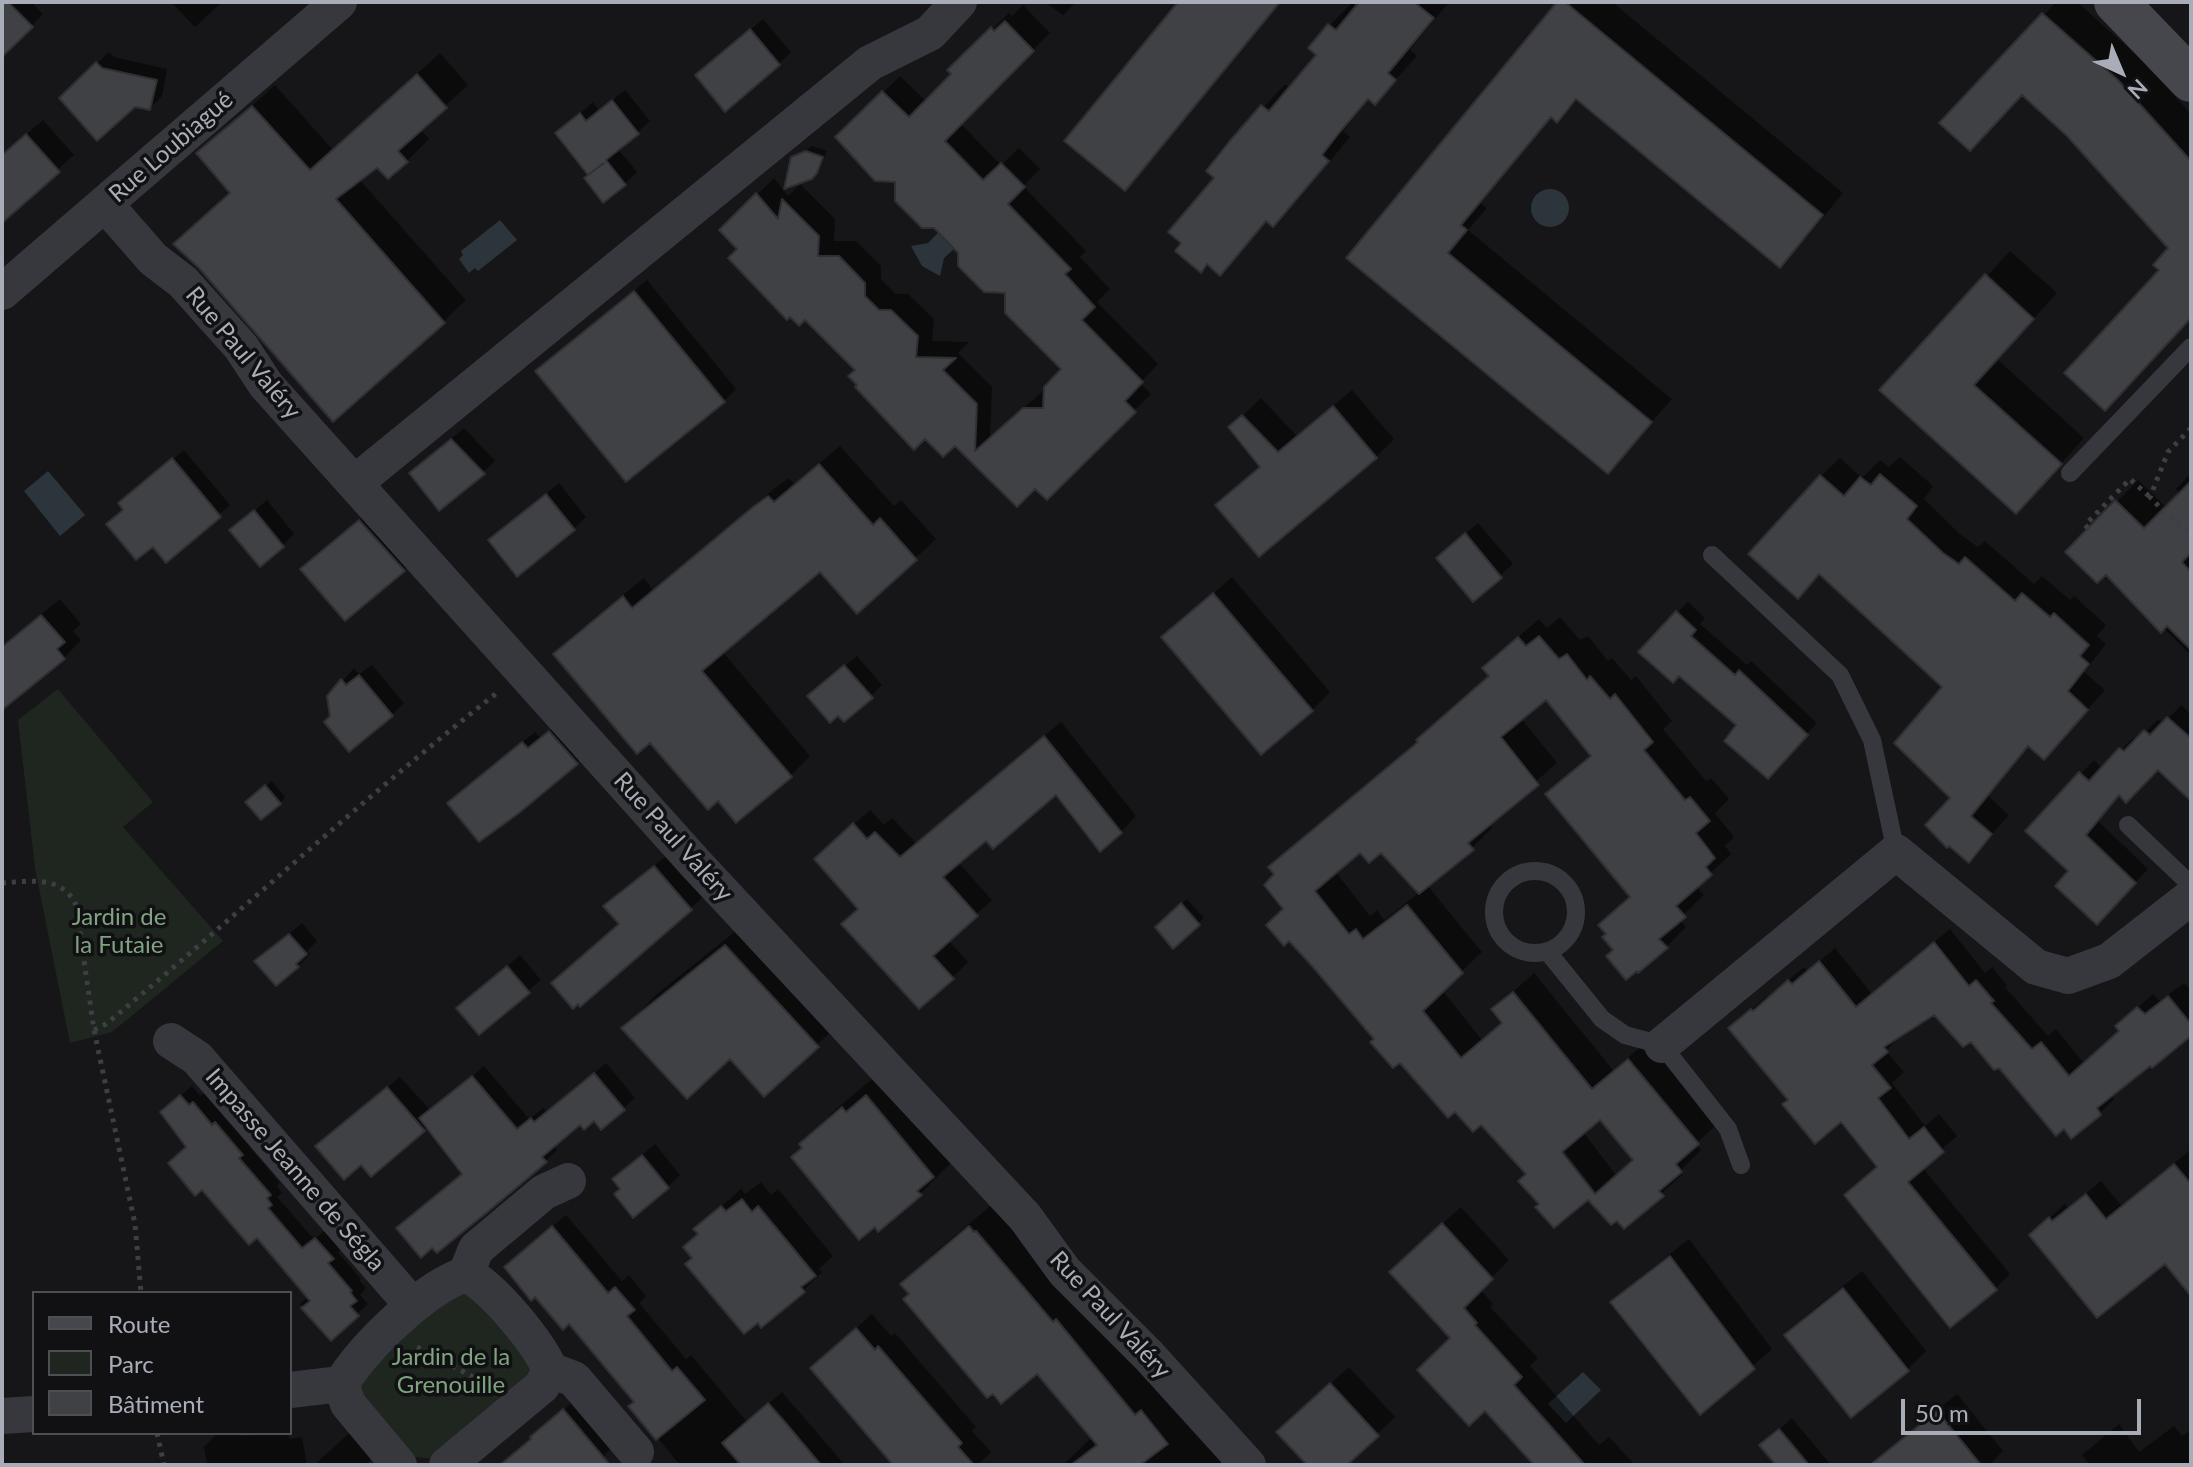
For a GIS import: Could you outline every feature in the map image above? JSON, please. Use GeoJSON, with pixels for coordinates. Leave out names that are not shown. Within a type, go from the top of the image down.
{"type":"FeatureCollection","features":[{"type":"Feature","properties":{"kind":"street","name":"Rue Loubiagué"},"geometry":{"type":"LineString","coordinates":[[2,292],[339,2]]}},
{"type":"Feature","properties":{"kind":"street"},"geometry":{"type":"LineString","coordinates":[[356,482],[870,63],[930,33],[959,2]]}},
{"type":"Feature","properties":{"kind":"street"},"geometry":{"type":"LineString","coordinates":[[2116,2],[2191,80]]}},
{"type":"Feature","properties":{"kind":"street","name":"Rue Paul Valéry"},"geometry":{"type":"LineString","coordinates":[[105,204],[153,259],[193,293],[241,347],[266,385],[696,864],[1025,1217],[1065,1272],[1149,1356],[1248,1465]]}},
{"type":"Feature","properties":{"kind":"street"},"geometry":{"type":"LineString","coordinates":[[1662,1045],[1896,852],[2036,967],[2068,976],[2109,961],[2191,897]]}},
{"type":"Feature","properties":{"kind":"street","name":"Impasse Jeanne de Ségla"},"geometry":{"type":"LineString","coordinates":[[171,1041],[197,1058],[402,1317]]}},
{"type":"Feature","properties":{"kind":"street"},"geometry":{"type":"LineString","coordinates":[[466,1274],[476,1249],[544,1192],[568,1181]]}},
{"type":"Feature","properties":{"kind":"street"},"geometry":{"type":"LineString","coordinates":[[341,1384],[355,1361],[402,1317],[448,1280],[466,1274],[482,1282],[543,1353],[550,1370],[574,1379],[636,1452]]}},
{"type":"Feature","properties":{"kind":"street"},"geometry":{"type":"LineString","coordinates":[[447,1465],[542,1386],[550,1370]]}},
{"type":"Feature","properties":{"kind":"street"},"geometry":{"type":"LineString","coordinates":[[292,1390],[341,1384]]}},
{"type":"Feature","properties":{"kind":"street"},"geometry":{"type":"LineString","coordinates":[[341,1384],[348,1404],[399,1465]]}},
{"type":"Feature","properties":{"kind":"street"},"geometry":{"type":"LineString","coordinates":[[2,1416],[32,1414]]}},
{"type":"Feature","properties":{"kind":"lane"},"geometry":{"type":"LineString","coordinates":[[2070,473],[2191,347]]}},
{"type":"Feature","properties":{"kind":"lane"},"geometry":{"type":"LineString","coordinates":[[1712,555],[1840,675],[1872,740],[1896,852]]}},
{"type":"Feature","properties":{"kind":"lane"},"geometry":{"type":"LineString","coordinates":[[2128,825],[2191,885]]}},
{"type":"Feature","properties":{"kind":"lane"},"geometry":{"type":"LineString","coordinates":[[1527,871],[1552,873],[1570,890],[1575,901],[1577,914],[1568,938],[1547,951],[1533,953],[1509,944],[1494,922],[1497,895],[1504,884],[1527,871]]}},
{"type":"Feature","properties":{"kind":"lane"},"geometry":{"type":"LineString","coordinates":[[1547,951],[1602,1019],[1625,1035],[1662,1045],[1728,1129],[1741,1165]]}},
{"type":"Feature","properties":{"kind":"path"},"geometry":{"type":"LineString","coordinates":[[2150,497],[2168,452],[2191,428]]}},
{"type":"Feature","properties":{"kind":"path"},"geometry":{"type":"LineString","coordinates":[[2088,528],[2085,525],[2130,479],[2173,521],[2191,533]]}},
{"type":"Feature","properties":{"kind":"path"},"geometry":{"type":"LineString","coordinates":[[94,1030],[106,1024],[208,940],[410,760],[524,671]]}},
{"type":"Feature","properties":{"kind":"path"},"geometry":{"type":"LineString","coordinates":[[2,883],[44,880],[70,892],[76,905],[94,1030],[135,1224],[141,1291]]}},
{"type":"Feature","properties":{"kind":"path"},"geometry":{"type":"LineString","coordinates":[[402,1317],[397,1336],[513,1398],[519,1405]]}},
{"type":"Feature","properties":{"kind":"path"},"geometry":{"type":"LineString","coordinates":[[157,1435],[164,1465]]}},
{"type":"Feature","properties":{"kind":"green space","name":"Jardin de la Futaie"},"geometry":{"type":"Polygon","coordinates":[[[58,689],[153,802],[123,827],[223,941],[112,1032],[70,1043],[35,868],[18,720],[58,689]]]}},
{"type":"Feature","properties":{"kind":"green space","name":"Jardin de la Grenouille"},"geometry":{"type":"Polygon","coordinates":[[[462,1290],[489,1303],[535,1375],[437,1459],[414,1457],[374,1419],[359,1387],[369,1359],[462,1290]]]}},
{"type":"Feature","properties":{"kind":"shaded area"},"geometry":{"type":"Polygon","coordinates":[[[1550,189],[1563,195],[1569,208],[1563,221],[1550,227],[1537,221],[1531,208],[1537,195],[1550,189]]]}},
{"type":"Feature","properties":{"kind":"shaded area"},"geometry":{"type":"Polygon","coordinates":[[[500,220],[517,240],[478,271],[475,268],[469,273],[459,259],[463,255],[461,251],[500,220]]]}},
{"type":"Feature","properties":{"kind":"shaded area"},"geometry":{"type":"Polygon","coordinates":[[[938,233],[954,249],[944,258],[940,276],[922,266],[911,246],[928,243],[938,233]]]}},
{"type":"Feature","properties":{"kind":"shaded area"},"geometry":{"type":"Polygon","coordinates":[[[48,471],[85,515],[60,536],[24,491],[48,471]]]}},
{"type":"Feature","properties":{"kind":"shaded area"},"geometry":{"type":"Polygon","coordinates":[[[1583,1372],[1601,1390],[1566,1423],[1548,1404],[1583,1372]]]}},
{"type":"Feature","properties":{"kind":"building"},"geometry":{"type":"Polygon","coordinates":[[[2,2],[8,2],[33,27],[2,57],[2,2]]]}},
{"type":"Feature","properties":{"kind":"building"},"geometry":{"type":"Polygon","coordinates":[[[1178,2],[1280,2],[1125,191],[1064,141],[1178,2]]]}},
{"type":"Feature","properties":{"kind":"building"},"geometry":{"type":"Polygon","coordinates":[[[1359,2],[1414,2],[1434,18],[1388,73],[1396,80],[1375,105],[1368,99],[1339,133],[1322,155],[1329,161],[1273,227],[1266,221],[1220,276],[1207,264],[1201,273],[1175,251],[1181,243],[1168,232],[1214,178],[1206,171],[1229,142],[1261,105],[1269,111],[1316,55],[1308,48],[1328,24],[1336,30],[1359,2]]]}},
{"type":"Feature","properties":{"kind":"building"},"geometry":{"type":"Polygon","coordinates":[[[1557,2],[1565,2],[1823,215],[1780,268],[1576,99],[1557,123],[1551,117],[1461,225],[1467,230],[1448,253],[1652,422],[1608,474],[1346,258],[1557,2]]]}},
{"type":"Feature","properties":{"kind":"building"},"geometry":{"type":"Polygon","coordinates":[[[2042,13],[2118,80],[2191,161],[2191,318],[2105,411],[2064,373],[2159,270],[2153,265],[2168,248],[2067,136],[2022,95],[1970,151],[1939,123],[2042,13]]]}},
{"type":"Feature","properties":{"kind":"building"},"geometry":{"type":"Polygon","coordinates":[[[1005,21],[1034,51],[945,141],[983,180],[1001,163],[1025,187],[1008,204],[1071,269],[1065,274],[1095,307],[1082,320],[1143,382],[1125,401],[1136,412],[1047,500],[1035,489],[1017,507],[955,446],[943,457],[925,439],[914,450],[855,387],[857,385],[848,376],[855,370],[805,320],[799,326],[790,317],[787,320],[728,258],[737,249],[719,230],[756,193],[778,219],[782,199],[819,236],[818,256],[839,256],[865,283],[865,296],[879,310],[891,310],[918,336],[916,357],[956,358],[943,370],[977,404],[975,451],[1023,408],[1043,408],[1044,387],[1061,369],[1005,313],[1005,293],[984,292],[958,266],[958,253],[934,228],[922,228],[895,201],[895,182],[875,181],[835,137],[882,91],[909,117],[951,74],[947,70],[991,27],[994,31],[1005,21]]]}},
{"type":"Feature","properties":{"kind":"building"},"geometry":{"type":"Polygon","coordinates":[[[750,29],[780,65],[725,112],[695,75],[750,29]]]}},
{"type":"Feature","properties":{"kind":"building"},"geometry":{"type":"Polygon","coordinates":[[[96,62],[102,68],[157,80],[150,110],[135,107],[97,141],[59,98],[96,62]]]}},
{"type":"Feature","properties":{"kind":"building"},"geometry":{"type":"Polygon","coordinates":[[[417,74],[447,108],[398,151],[408,162],[388,179],[377,168],[336,199],[445,323],[333,422],[199,268],[173,244],[230,193],[196,153],[252,106],[310,170],[417,74]]]}},
{"type":"Feature","properties":{"kind":"building"},"geometry":{"type":"Polygon","coordinates":[[[612,100],[639,134],[606,160],[626,185],[603,203],[584,178],[588,175],[555,133],[580,113],[586,121],[612,100]]]}},
{"type":"Feature","properties":{"kind":"building"},"geometry":{"type":"Polygon","coordinates":[[[26,134],[60,172],[2,223],[2,155],[26,134]]]}},
{"type":"Feature","properties":{"kind":"building"},"geometry":{"type":"Polygon","coordinates":[[[806,151],[823,157],[817,173],[812,179],[784,189],[791,157],[806,151]]]}},
{"type":"Feature","properties":{"kind":"building"},"geometry":{"type":"Polygon","coordinates":[[[1985,274],[2034,319],[1974,385],[2062,464],[2016,514],[1879,390],[1985,274]]]}},
{"type":"Feature","properties":{"kind":"building"},"geometry":{"type":"Polygon","coordinates":[[[634,291],[725,402],[626,482],[535,371],[634,291]]]}},
{"type":"Feature","properties":{"kind":"building"},"geometry":{"type":"Polygon","coordinates":[[[1333,406],[1377,458],[1259,557],[1215,505],[1260,467],[1228,427],[1242,415],[1278,452],[1333,406]]]}},
{"type":"Feature","properties":{"kind":"building"},"geometry":{"type":"Polygon","coordinates":[[[451,439],[485,474],[439,511],[409,473],[451,439]]]}},
{"type":"Feature","properties":{"kind":"building"},"geometry":{"type":"Polygon","coordinates":[[[172,458],[221,517],[166,563],[153,547],[136,560],[106,524],[123,510],[118,503],[172,458]]]}},
{"type":"Feature","properties":{"kind":"building"},"geometry":{"type":"Polygon","coordinates":[[[819,464],[873,525],[880,518],[917,560],[857,614],[820,572],[702,671],[792,777],[736,823],[718,801],[708,810],[650,743],[637,754],[553,654],[623,596],[632,608],[753,507],[768,496],[774,502],[819,464]]]}},
{"type":"Feature","properties":{"kind":"building"},"geometry":{"type":"Polygon","coordinates":[[[1880,474],[1917,506],[1907,519],[1943,553],[1959,564],[1965,557],[2015,601],[2022,593],[2050,617],[2054,613],[2089,645],[2080,656],[2089,664],[2068,691],[2088,710],[2044,760],[2028,746],[1971,816],[1992,834],[1969,863],[1949,846],[1947,848],[1925,825],[1950,798],[1894,743],[1942,687],[1819,574],[1798,599],[1748,554],[1820,475],[1844,496],[1860,477],[1871,485],[1880,474]]]}},
{"type":"Feature","properties":{"kind":"building"},"geometry":{"type":"Polygon","coordinates":[[[2191,481],[2191,553],[2182,562],[2191,572],[2191,650],[2167,626],[2161,633],[2106,575],[2097,583],[2065,552],[2115,500],[2144,528],[2191,481]]]}},
{"type":"Feature","properties":{"kind":"building"},"geometry":{"type":"Polygon","coordinates":[[[546,494],[575,530],[517,577],[488,540],[546,494]]]}},
{"type":"Feature","properties":{"kind":"building"},"geometry":{"type":"Polygon","coordinates":[[[254,510],[284,547],[260,567],[229,530],[254,510]]]}},
{"type":"Feature","properties":{"kind":"building"},"geometry":{"type":"Polygon","coordinates":[[[359,520],[405,571],[345,621],[300,569],[359,520]]]}},
{"type":"Feature","properties":{"kind":"building"},"geometry":{"type":"Polygon","coordinates":[[[1465,533],[1502,578],[1473,602],[1436,558],[1465,533]]]}},
{"type":"Feature","properties":{"kind":"building"},"geometry":{"type":"Polygon","coordinates":[[[1213,593],[1313,711],[1261,755],[1161,637],[1213,593]]]}},
{"type":"Feature","properties":{"kind":"building"},"geometry":{"type":"Polygon","coordinates":[[[1676,611],[1696,630],[1691,636],[1735,675],[1739,670],[1808,735],[1768,779],[1724,741],[1736,725],[1679,676],[1673,683],[1638,652],[1676,611]]]}},
{"type":"Feature","properties":{"kind":"building"},"geometry":{"type":"Polygon","coordinates":[[[41,615],[65,642],[57,649],[65,659],[2,710],[2,647],[41,615]]]}},
{"type":"Feature","properties":{"kind":"building"},"geometry":{"type":"Polygon","coordinates":[[[1539,636],[1559,659],[1567,654],[1587,680],[1590,676],[1610,699],[1615,694],[1653,742],[1644,750],[1685,800],[1690,797],[1710,821],[1696,833],[1715,858],[1706,867],[1712,875],[1676,906],[1686,917],[1659,939],[1668,948],[1626,980],[1606,956],[1613,950],[1602,937],[1606,934],[1598,925],[1630,897],[1545,794],[1591,756],[1546,700],[1501,737],[1539,785],[1468,843],[1474,850],[1419,894],[1381,853],[1369,863],[1360,853],[1315,891],[1349,934],[1356,929],[1363,939],[1407,905],[1463,973],[1423,1011],[1461,1058],[1502,1023],[1491,1009],[1513,992],[1592,1089],[1628,1059],[1699,1144],[1676,1164],[1682,1172],[1659,1191],[1664,1196],[1624,1229],[1617,1221],[1611,1225],[1588,1200],[1554,1228],[1535,1207],[1539,1204],[1518,1181],[1526,1174],[1481,1125],[1473,1132],[1455,1112],[1448,1118],[1400,1063],[1393,1068],[1370,1042],[1374,1039],[1312,966],[1289,941],[1284,946],[1266,925],[1283,909],[1264,885],[1274,874],[1268,867],[1418,742],[1416,740],[1489,676],[1482,668],[1518,637],[1526,646],[1539,636]],[[1600,1120],[1562,1152],[1595,1194],[1633,1160],[1600,1120]]]}},
{"type":"Feature","properties":{"kind":"building"},"geometry":{"type":"Polygon","coordinates":[[[844,665],[873,698],[844,722],[838,716],[830,723],[807,696],[844,665]]]}},
{"type":"Feature","properties":{"kind":"building"},"geometry":{"type":"Polygon","coordinates":[[[359,675],[393,716],[349,752],[324,722],[330,716],[327,696],[341,679],[346,685],[359,675]]]}},
{"type":"Feature","properties":{"kind":"building"},"geometry":{"type":"Polygon","coordinates":[[[2167,717],[2191,738],[2191,801],[2158,770],[2126,803],[2119,795],[2086,835],[2136,883],[2097,925],[2055,886],[2068,871],[2025,831],[2079,772],[2089,781],[2119,748],[2124,751],[2144,730],[2150,735],[2167,717]]]}},
{"type":"Feature","properties":{"kind":"building"},"geometry":{"type":"Polygon","coordinates":[[[549,731],[578,764],[479,842],[447,803],[522,742],[528,748],[549,731]]]}},
{"type":"Feature","properties":{"kind":"building"},"geometry":{"type":"Polygon","coordinates":[[[1044,736],[1122,833],[1100,852],[1056,795],[993,849],[986,841],[943,877],[978,916],[933,956],[954,979],[919,1009],[841,924],[858,909],[814,859],[853,823],[867,839],[875,832],[900,857],[1044,736]]]}},
{"type":"Feature","properties":{"kind":"building"},"geometry":{"type":"Polygon","coordinates":[[[265,785],[281,804],[261,820],[245,802],[265,785]]]}},
{"type":"Feature","properties":{"kind":"building"},"geometry":{"type":"Polygon","coordinates":[[[654,866],[692,910],[580,1007],[578,1004],[573,1009],[551,983],[619,924],[603,906],[654,866]]]}},
{"type":"Feature","properties":{"kind":"building"},"geometry":{"type":"Polygon","coordinates":[[[1181,903],[1200,925],[1173,949],[1155,927],[1181,903]]]}},
{"type":"Feature","properties":{"kind":"building"},"geometry":{"type":"Polygon","coordinates":[[[289,934],[307,954],[296,964],[299,967],[276,986],[254,961],[289,934]]]}},
{"type":"Feature","properties":{"kind":"building"},"geometry":{"type":"Polygon","coordinates":[[[1934,942],[1969,986],[1976,980],[1994,1001],[1991,1003],[2032,1049],[2041,1042],[2069,1076],[2119,1031],[2115,1026],[2137,1007],[2145,1014],[2168,996],[2191,1024],[2191,1036],[2097,1108],[2101,1115],[2071,1139],[2064,1129],[2056,1136],[1999,1068],[1994,1070],[1971,1042],[1963,1047],[1934,1015],[1884,1047],[1888,1052],[1872,1065],[1891,1088],[1878,1098],[1909,1139],[1924,1127],[1944,1152],[1908,1182],[1997,1290],[1950,1328],[1844,1195],[1877,1167],[1841,1122],[1815,1144],[1782,1104],[1788,1100],[1728,1028],[1788,980],[1792,984],[1819,961],[1856,1007],[1934,942]]]}},
{"type":"Feature","properties":{"kind":"building"},"geometry":{"type":"Polygon","coordinates":[[[725,945],[819,1047],[764,1097],[730,1059],[687,1099],[621,1028],[725,945]]]}},
{"type":"Feature","properties":{"kind":"building"},"geometry":{"type":"Polygon","coordinates":[[[507,966],[530,993],[479,1035],[456,1008],[507,966]]]}},
{"type":"Feature","properties":{"kind":"building"},"geometry":{"type":"Polygon","coordinates":[[[594,1073],[625,1110],[601,1130],[594,1121],[584,1130],[580,1125],[542,1157],[547,1162],[491,1209],[437,1253],[432,1248],[421,1258],[396,1228],[462,1174],[419,1118],[472,1076],[517,1129],[531,1118],[534,1122],[594,1073]]]}},
{"type":"Feature","properties":{"kind":"building"},"geometry":{"type":"Polygon","coordinates":[[[387,1087],[425,1131],[371,1177],[361,1165],[344,1180],[315,1146],[387,1087]]]}},
{"type":"Feature","properties":{"kind":"building"},"geometry":{"type":"Polygon","coordinates":[[[180,1095],[189,1105],[193,1102],[212,1125],[215,1122],[243,1155],[239,1158],[271,1195],[267,1198],[272,1205],[268,1208],[302,1248],[315,1238],[334,1259],[328,1263],[352,1291],[357,1301],[350,1306],[359,1316],[331,1341],[301,1308],[310,1301],[257,1238],[249,1245],[202,1190],[195,1196],[168,1163],[186,1147],[160,1112],[180,1095]]]}},
{"type":"Feature","properties":{"kind":"building"},"geometry":{"type":"Polygon","coordinates":[[[866,1095],[934,1177],[917,1191],[922,1195],[878,1232],[875,1227],[859,1240],[791,1157],[802,1148],[799,1144],[842,1107],[846,1112],[866,1095]]]}},
{"type":"Feature","properties":{"kind":"building"},"geometry":{"type":"Polygon","coordinates":[[[642,1155],[669,1188],[633,1218],[614,1194],[620,1189],[612,1179],[642,1155]]]}},
{"type":"Feature","properties":{"kind":"building"},"geometry":{"type":"Polygon","coordinates":[[[2174,1164],[2191,1184],[2191,1296],[2165,1264],[2097,1318],[2029,1235],[2049,1217],[2052,1221],[2086,1194],[2106,1219],[2174,1164]]]}},
{"type":"Feature","properties":{"kind":"building"},"geometry":{"type":"Polygon","coordinates":[[[742,1199],[752,1212],[758,1206],[816,1276],[801,1287],[805,1292],[761,1328],[758,1323],[744,1334],[685,1264],[692,1258],[683,1247],[698,1234],[693,1229],[721,1206],[726,1211],[742,1199]]]}},
{"type":"Feature","properties":{"kind":"building"},"geometry":{"type":"Polygon","coordinates":[[[1442,1223],[1493,1279],[1464,1308],[1477,1323],[1475,1325],[1522,1377],[1514,1385],[1585,1465],[1534,1465],[1485,1411],[1469,1426],[1417,1370],[1450,1338],[1389,1272],[1442,1223]]]}},
{"type":"Feature","properties":{"kind":"building"},"geometry":{"type":"Polygon","coordinates":[[[552,1226],[608,1293],[615,1287],[635,1310],[627,1316],[672,1371],[677,1367],[705,1400],[656,1440],[628,1406],[634,1402],[569,1324],[563,1330],[535,1297],[531,1301],[504,1267],[552,1226]]]}},
{"type":"Feature","properties":{"kind":"building"},"geometry":{"type":"Polygon","coordinates":[[[969,1226],[1053,1322],[1056,1319],[1135,1415],[1141,1410],[1168,1444],[1140,1465],[1071,1465],[1097,1445],[1037,1374],[1001,1404],[993,1394],[987,1398],[903,1299],[909,1294],[900,1284],[969,1226]]]}},
{"type":"Feature","properties":{"kind":"building"},"geometry":{"type":"Polygon","coordinates":[[[1670,1256],[1755,1369],[1700,1415],[1610,1302],[1670,1256]]]}},
{"type":"Feature","properties":{"kind":"building"},"geometry":{"type":"Polygon","coordinates":[[[1843,1288],[1909,1371],[1851,1418],[1784,1335],[1843,1288]]]}},
{"type":"Feature","properties":{"kind":"building"},"geometry":{"type":"Polygon","coordinates":[[[856,1328],[875,1350],[878,1346],[962,1443],[958,1447],[974,1465],[893,1465],[810,1368],[856,1328]]]}},
{"type":"Feature","properties":{"kind":"building"},"geometry":{"type":"Polygon","coordinates":[[[1330,1383],[1379,1436],[1347,1465],[1307,1465],[1276,1432],[1330,1383]]]}},
{"type":"Feature","properties":{"kind":"building"},"geometry":{"type":"Polygon","coordinates":[[[768,1403],[821,1465],[741,1465],[722,1443],[768,1403]]]}},
{"type":"Feature","properties":{"kind":"building"},"geometry":{"type":"Polygon","coordinates":[[[563,1409],[610,1465],[500,1465],[531,1439],[563,1409]]]}},
{"type":"Feature","properties":{"kind":"building"},"geometry":{"type":"Polygon","coordinates":[[[1937,1411],[1981,1465],[1870,1465],[1937,1411]]]}},
{"type":"Feature","properties":{"kind":"building"},"geometry":{"type":"Polygon","coordinates":[[[1779,1429],[1809,1465],[1776,1465],[1759,1445],[1779,1429]]]}}]}
